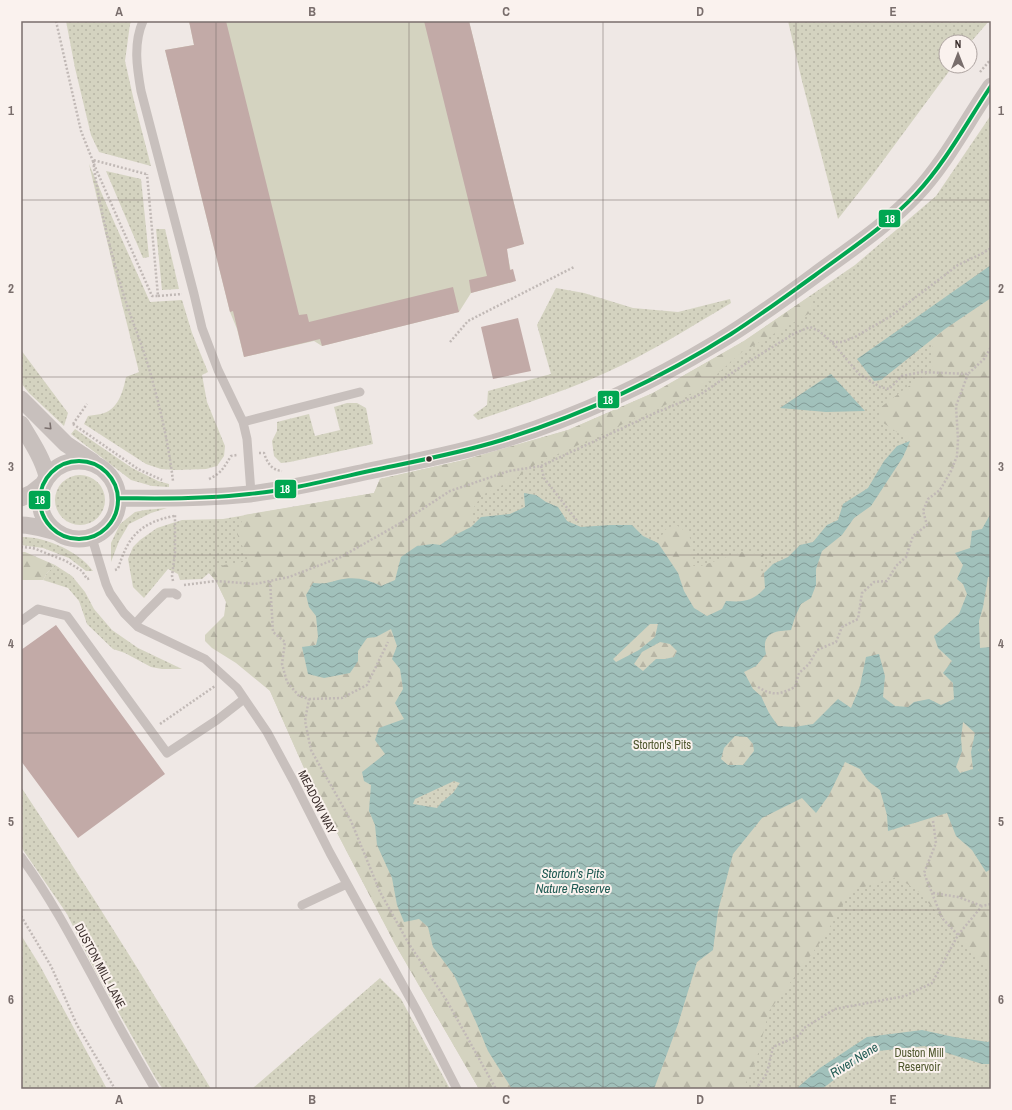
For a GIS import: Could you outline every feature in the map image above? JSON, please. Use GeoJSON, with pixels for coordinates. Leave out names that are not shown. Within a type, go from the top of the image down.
{"type":"FeatureCollection","features":[{"type":"Feature","properties":{"kind":"street"},"geometry":{"type":"LineString","coordinates":[[118,498],[193,498],[251,493],[281,489],[336,478],[464,451],[502,440],[576,414],[622,394],[686,361],[720,341],[778,302],[902,208],[930,178],[943,161],[976,107],[991,86]]}},
{"type":"Feature","properties":{"kind":"street"},"geometry":{"type":"LineString","coordinates":[[21,399],[66,444],[104,471],[114,483],[117,490],[118,506],[115,516],[109,526],[101,533],[92,538],[79,540],[67,538],[56,532],[48,525],[40,506],[40,495],[45,481],[45,468],[21,424]]}},
{"type":"Feature","properties":{"kind":"street"},"geometry":{"type":"LineString","coordinates":[[21,498],[32,493],[45,481],[53,470],[61,465],[78,460],[95,464]]}},
{"type":"Feature","properties":{"kind":"street"},"geometry":{"type":"LineString","coordinates":[[21,526],[27,525],[56,532]]}},
{"type":"Feature","properties":{"kind":"lane"},"geometry":{"type":"LineString","coordinates":[[143,21],[137,40],[136,54],[141,91],[202,328],[212,358],[243,422],[247,439],[251,493]]}},
{"type":"Feature","properties":{"kind":"lane"},"geometry":{"type":"LineString","coordinates":[[243,422],[360,392]]}},
{"type":"Feature","properties":{"kind":"lane","name":"MEADOW WAY"},"geometry":{"type":"LineString","coordinates":[[92,538],[102,575],[108,589],[116,602],[135,624],[205,659],[238,688],[271,739],[330,853],[417,1011],[457,1089]]}},
{"type":"Feature","properties":{"kind":"lane"},"geometry":{"type":"LineString","coordinates":[[135,624],[165,594],[173,592]]}},
{"type":"Feature","properties":{"kind":"lane"},"geometry":{"type":"LineString","coordinates":[[21,621],[38,609],[67,616],[167,753],[217,720],[244,699]]}},
{"type":"Feature","properties":{"kind":"lane","name":"DUSTON MILL LANE"},"geometry":{"type":"LineString","coordinates":[[21,857],[38,880],[75,942],[110,1010],[155,1089]]}},
{"type":"Feature","properties":{"kind":"lane"},"geometry":{"type":"LineString","coordinates":[[302,905],[347,884]]}},
{"type":"Feature","properties":{"kind":"path"},"geometry":{"type":"LineString","coordinates":[[56,21],[81,131],[152,296],[194,294]]}},
{"type":"Feature","properties":{"kind":"path"},"geometry":{"type":"LineString","coordinates":[[976,77],[991,59]]}},
{"type":"Feature","properties":{"kind":"path"},"geometry":{"type":"LineString","coordinates":[[93,160],[164,178]]}},
{"type":"Feature","properties":{"kind":"path"},"geometry":{"type":"LineString","coordinates":[[93,160],[96,185],[110,246],[125,299],[153,382],[170,455],[173,482]]}},
{"type":"Feature","properties":{"kind":"path"},"geometry":{"type":"LineString","coordinates":[[146,174],[158,296]]}},
{"type":"Feature","properties":{"kind":"path"},"geometry":{"type":"LineString","coordinates":[[832,342],[842,342],[891,316],[958,265],[991,248]]}},
{"type":"Feature","properties":{"kind":"path"},"geometry":{"type":"LineString","coordinates":[[450,342],[468,321],[574,268]]}},
{"type":"Feature","properties":{"kind":"path"},"geometry":{"type":"LineString","coordinates":[[118,569],[124,551],[135,534],[145,526],[164,518],[175,516],[175,553],[172,576],[173,592],[216,581],[255,584],[289,577],[341,556],[404,521],[450,491],[508,471],[542,466],[655,413],[701,394],[745,364],[795,333],[810,327],[819,331],[832,342],[859,374],[880,387],[889,389],[902,376],[921,372],[968,374]]}},
{"type":"Feature","properties":{"kind":"path"},"geometry":{"type":"LineString","coordinates":[[758,687],[768,693],[783,693],[795,687],[799,673],[809,664],[816,650],[836,642],[842,627],[858,619],[862,593],[874,582],[887,581],[896,566],[906,557],[913,536],[927,525],[923,511],[928,499],[940,490],[952,471],[957,456],[958,439],[956,406],[968,374],[984,359],[991,347]]}},
{"type":"Feature","properties":{"kind":"path"},"geometry":{"type":"LineString","coordinates":[[86,404],[73,424],[138,469],[159,479],[180,482]]}},
{"type":"Feature","properties":{"kind":"path"},"geometry":{"type":"LineString","coordinates":[[264,452],[269,465],[273,469],[282,471]]}},
{"type":"Feature","properties":{"kind":"path"},"geometry":{"type":"LineString","coordinates":[[208,479],[217,475],[223,469],[231,456]]}},
{"type":"Feature","properties":{"kind":"path"},"geometry":{"type":"LineString","coordinates":[[542,466],[544,478],[578,522]]}},
{"type":"Feature","properties":{"kind":"path"},"geometry":{"type":"LineString","coordinates":[[21,547],[33,548],[66,561],[82,571],[87,579]]}},
{"type":"Feature","properties":{"kind":"path"},"geometry":{"type":"LineString","coordinates":[[270,581],[273,632],[285,642],[282,664],[287,682],[299,696],[309,699],[342,698],[367,685],[388,642]]}},
{"type":"Feature","properties":{"kind":"path"},"geometry":{"type":"LineString","coordinates":[[150,730],[215,686]]}},
{"type":"Feature","properties":{"kind":"path"},"geometry":{"type":"LineString","coordinates":[[309,699],[305,721],[311,750],[351,821],[380,892],[409,944],[447,1001],[496,1089]]}},
{"type":"Feature","properties":{"kind":"path"},"geometry":{"type":"LineString","coordinates":[[933,821],[936,842],[924,873],[942,918],[958,936]]}},
{"type":"Feature","properties":{"kind":"path"},"geometry":{"type":"LineString","coordinates":[[932,893],[958,897],[982,906],[991,904]]}},
{"type":"Feature","properties":{"kind":"path"},"geometry":{"type":"LineString","coordinates":[[756,1089],[767,1073],[773,1047],[800,1035],[804,1028],[835,1009],[904,996],[932,983],[958,936],[982,906]]}},
{"type":"Feature","properties":{"kind":"path"},"geometry":{"type":"LineString","coordinates":[[21,916],[51,966],[77,1025],[115,1089]]}},
{"type":"Feature","properties":{"kind":"green space"},"geometry":{"type":"Polygon","coordinates":[[[66,21],[132,21],[130,24],[125,61],[151,166],[99,152],[91,135],[75,68],[66,21]]]}},
{"type":"Feature","properties":{"kind":"green space"},"geometry":{"type":"Polygon","coordinates":[[[189,21],[469,21],[524,244],[504,249],[507,252],[513,282],[471,293],[459,312],[322,346],[314,341],[244,357],[237,329],[230,312],[165,50],[194,45],[189,21]]]}},
{"type":"Feature","properties":{"kind":"green space"},"geometry":{"type":"Polygon","coordinates":[[[788,21],[989,21],[978,34],[938,34],[938,74],[947,74],[838,219],[788,21]]]}},
{"type":"Feature","properties":{"kind":"green space","name":"Storton's Pits"},"geometry":{"type":"Polygon","coordinates":[[[991,115],[991,1089],[479,1089],[395,944],[308,777],[270,691],[216,581],[209,573],[202,579],[180,580],[178,574],[168,569],[144,598],[133,587],[128,559],[133,547],[157,528],[182,520],[223,519],[374,493],[380,479],[464,460],[568,430],[653,393],[744,341],[855,265],[936,196],[991,115]]]}},
{"type":"Feature","properties":{"kind":"green space"},"geometry":{"type":"Polygon","coordinates":[[[89,164],[150,302],[182,300],[192,333],[208,372],[202,375],[207,402],[225,446],[224,456],[217,466],[206,469],[161,469],[146,464],[84,424],[88,416],[101,414],[112,409],[119,400],[126,377],[139,372],[89,164]]]}},
{"type":"Feature","properties":{"kind":"green space"},"geometry":{"type":"Polygon","coordinates":[[[106,171],[141,179],[149,257],[143,258],[106,171]]]}},
{"type":"Feature","properties":{"kind":"green space"},"geometry":{"type":"Polygon","coordinates":[[[156,229],[165,229],[179,289],[162,290],[156,229]]]}},
{"type":"Feature","properties":{"kind":"green space"},"geometry":{"type":"Polygon","coordinates":[[[556,288],[584,293],[633,308],[678,312],[730,299],[731,303],[652,349],[588,381],[478,420],[473,415],[487,405],[488,391],[551,374],[537,325],[556,288]]]}},
{"type":"Feature","properties":{"kind":"green space"},"geometry":{"type":"Polygon","coordinates":[[[813,294],[810,313],[742,352],[699,390],[539,462],[515,479],[482,495],[472,510],[471,527],[440,545],[433,544],[416,546],[401,557],[395,580],[381,586],[371,581],[340,579],[324,584],[314,583],[309,607],[316,616],[318,637],[316,645],[302,647],[305,658],[337,675],[349,673],[358,651],[367,638],[376,637],[391,629],[397,646],[392,659],[400,669],[403,689],[404,719],[385,754],[377,761],[371,785],[369,811],[375,825],[377,845],[392,878],[397,905],[404,922],[419,919],[428,927],[433,947],[454,975],[488,1051],[512,1089],[479,1089],[395,944],[308,777],[270,691],[236,663],[212,648],[205,641],[205,635],[224,616],[226,602],[216,581],[209,573],[224,565],[249,561],[237,534],[244,515],[374,493],[380,479],[464,460],[568,430],[653,393],[744,341],[813,294]]]}},
{"type":"Feature","properties":{"kind":"green space"},"geometry":{"type":"Polygon","coordinates":[[[991,298],[991,513],[982,530],[972,531],[970,548],[963,565],[963,584],[967,594],[959,614],[934,636],[938,648],[952,661],[954,699],[941,705],[929,699],[914,702],[908,707],[895,706],[883,697],[885,676],[866,658],[860,686],[851,708],[813,724],[794,727],[777,726],[761,696],[753,689],[744,672],[756,666],[768,636],[777,631],[791,630],[801,604],[816,585],[816,569],[822,551],[842,535],[854,518],[871,506],[903,457],[910,441],[879,420],[881,407],[933,370],[932,340],[945,329],[991,298]]]}},
{"type":"Feature","properties":{"kind":"green space"},"geometry":{"type":"Polygon","coordinates":[[[21,350],[68,413],[64,426],[29,393],[21,383],[21,350]]]}},
{"type":"Feature","properties":{"kind":"green space"},"geometry":{"type":"Polygon","coordinates":[[[347,403],[357,403],[366,408],[373,444],[290,462],[281,463],[274,456],[272,441],[277,431],[277,422],[309,414],[315,436],[340,430],[334,407],[347,403]]]}},
{"type":"Feature","properties":{"kind":"green space"},"geometry":{"type":"Polygon","coordinates":[[[75,429],[132,468],[158,481],[169,484],[169,487],[152,486],[131,480],[71,434],[75,429]]]}},
{"type":"Feature","properties":{"kind":"green space"},"geometry":{"type":"Polygon","coordinates":[[[80,475],[89,477],[100,486],[105,500],[103,509],[94,520],[80,525],[71,523],[60,514],[55,500],[57,491],[66,480],[80,475]]]}},
{"type":"Feature","properties":{"kind":"green space"},"geometry":{"type":"Polygon","coordinates":[[[167,508],[151,513],[129,524],[119,541],[111,562],[111,543],[120,524],[135,512],[167,508]]]}},
{"type":"Feature","properties":{"kind":"green space"},"geometry":{"type":"Polygon","coordinates":[[[675,524],[689,534],[693,550],[691,565],[698,567],[741,552],[764,554],[759,570],[764,573],[765,588],[752,599],[726,601],[722,609],[707,616],[694,608],[684,591],[678,573],[658,543],[665,530],[675,524]]]}},
{"type":"Feature","properties":{"kind":"green space"},"geometry":{"type":"Polygon","coordinates":[[[21,537],[41,539],[61,546],[80,558],[93,571],[86,571],[69,558],[43,548],[21,545],[21,537]]]}},
{"type":"Feature","properties":{"kind":"green space"},"geometry":{"type":"Polygon","coordinates":[[[21,552],[25,552],[55,565],[47,573],[43,580],[21,580],[21,552]]]}},
{"type":"Feature","properties":{"kind":"green space"},"geometry":{"type":"Polygon","coordinates":[[[55,565],[72,576],[85,592],[94,609],[112,630],[138,648],[182,669],[162,669],[151,667],[125,653],[113,649],[87,624],[79,601],[68,588],[43,580],[47,573],[55,565]]]}},
{"type":"Feature","properties":{"kind":"green space"},"geometry":{"type":"Polygon","coordinates":[[[988,577],[991,577],[991,642],[990,647],[980,648],[979,621],[988,577]]]}},
{"type":"Feature","properties":{"kind":"green space"},"geometry":{"type":"Polygon","coordinates":[[[650,624],[658,624],[655,637],[639,650],[616,662],[613,659],[650,624]]]}},
{"type":"Feature","properties":{"kind":"green space"},"geometry":{"type":"Polygon","coordinates":[[[661,642],[670,644],[677,651],[674,657],[656,659],[643,671],[634,664],[642,652],[661,642]]]}},
{"type":"Feature","properties":{"kind":"green space"},"geometry":{"type":"Polygon","coordinates":[[[963,722],[975,732],[971,752],[973,769],[960,773],[956,767],[962,751],[961,738],[963,722]]]}},
{"type":"Feature","properties":{"kind":"green space"},"geometry":{"type":"Polygon","coordinates":[[[735,736],[747,736],[753,744],[754,751],[743,765],[728,765],[721,760],[724,748],[735,736]]]}},
{"type":"Feature","properties":{"kind":"green space"},"geometry":{"type":"Polygon","coordinates":[[[845,762],[860,769],[868,781],[880,790],[887,815],[889,831],[947,813],[956,836],[972,850],[986,872],[991,869],[991,972],[979,959],[973,955],[919,892],[897,877],[851,891],[822,940],[769,1011],[756,1061],[743,1089],[654,1089],[678,1024],[697,962],[713,950],[718,911],[733,854],[762,817],[802,798],[816,812],[829,795],[845,762]]]}},
{"type":"Feature","properties":{"kind":"green space"},"geometry":{"type":"Polygon","coordinates":[[[21,787],[118,937],[211,1089],[163,1089],[156,1079],[93,967],[67,914],[21,847],[21,787]]]}},
{"type":"Feature","properties":{"kind":"green space"},"geometry":{"type":"Polygon","coordinates":[[[21,935],[39,964],[107,1089],[21,1089],[21,935]]]}},
{"type":"Feature","properties":{"kind":"green space"},"geometry":{"type":"Polygon","coordinates":[[[380,978],[401,999],[450,1089],[252,1089],[380,978]]]}},
{"type":"Feature","properties":{"kind":"water"},"geometry":{"type":"Polygon","coordinates":[[[991,265],[991,298],[945,329],[881,380],[874,381],[857,359],[991,265]]]}},
{"type":"Feature","properties":{"kind":"water"},"geometry":{"type":"Polygon","coordinates":[[[831,374],[865,411],[826,412],[780,408],[831,374]]]}},
{"type":"Feature","properties":{"kind":"water","name":"Storton's Pits Nature Reserve"},"geometry":{"type":"Polygon","coordinates":[[[910,441],[903,457],[871,506],[854,518],[842,535],[822,551],[816,569],[816,585],[811,598],[801,604],[791,630],[779,631],[770,634],[765,642],[766,654],[756,666],[744,672],[753,689],[761,696],[769,713],[778,726],[794,727],[813,724],[838,699],[851,708],[860,686],[866,657],[879,654],[885,676],[883,697],[895,706],[908,707],[914,702],[929,699],[941,705],[954,699],[953,683],[943,673],[952,661],[938,648],[934,636],[959,614],[967,594],[963,584],[957,579],[963,565],[955,553],[970,548],[972,531],[982,529],[991,513],[991,577],[988,577],[979,621],[980,648],[990,647],[991,642],[991,746],[988,750],[991,755],[991,869],[986,872],[972,850],[956,836],[947,813],[888,831],[887,815],[880,790],[868,781],[860,769],[845,762],[829,795],[816,813],[802,798],[762,818],[733,854],[718,911],[713,950],[697,962],[678,1024],[654,1089],[512,1089],[488,1051],[454,975],[433,947],[428,927],[419,919],[404,922],[397,905],[392,878],[377,845],[375,825],[369,811],[371,785],[364,781],[362,772],[385,754],[375,740],[379,728],[404,719],[395,703],[403,689],[400,669],[392,659],[397,646],[391,629],[376,637],[367,638],[358,651],[358,661],[350,673],[324,678],[308,674],[302,647],[316,645],[318,637],[316,616],[309,607],[306,595],[313,583],[326,583],[355,578],[381,586],[395,580],[401,557],[417,546],[433,544],[440,545],[471,527],[481,517],[510,514],[525,507],[524,493],[536,495],[546,502],[558,507],[567,521],[581,527],[632,525],[643,536],[658,543],[678,573],[684,591],[694,608],[707,616],[722,609],[726,601],[752,599],[760,593],[765,588],[764,573],[773,564],[788,557],[800,545],[813,542],[827,525],[838,520],[843,504],[868,488],[884,461],[897,446],[910,441]],[[650,624],[613,659],[616,662],[639,650],[655,637],[658,624],[650,624]],[[660,642],[642,652],[634,664],[643,671],[656,659],[674,657],[677,651],[670,644],[660,642]],[[963,722],[961,738],[962,751],[956,767],[960,773],[973,769],[971,752],[975,733],[963,722]],[[735,736],[724,748],[721,759],[728,765],[743,765],[754,751],[753,744],[747,737],[735,736]],[[454,781],[415,799],[413,804],[437,808],[453,793],[460,783],[454,781]]]}},
{"type":"Feature","properties":{"kind":"water","name":"River Nene"},"geometry":{"type":"Polygon","coordinates":[[[922,1030],[988,1042],[991,1040],[991,1064],[982,1064],[925,1046],[878,1051],[855,1064],[822,1089],[796,1089],[820,1068],[867,1037],[922,1030]]]}},
{"type":"Feature","properties":{"kind":"building"},"geometry":{"type":"Polygon","coordinates":[[[189,21],[226,21],[299,315],[307,314],[309,322],[453,287],[459,312],[322,346],[320,339],[244,357],[233,311],[230,312],[165,50],[194,45],[189,21]]]}},
{"type":"Feature","properties":{"kind":"building"},"geometry":{"type":"Polygon","coordinates":[[[424,21],[469,21],[524,244],[507,249],[510,270],[513,269],[516,281],[471,293],[469,280],[487,276],[424,21]]]}},
{"type":"Feature","properties":{"kind":"building"},"geometry":{"type":"Polygon","coordinates":[[[518,318],[531,371],[493,379],[481,327],[518,318]]]}},
{"type":"Feature","properties":{"kind":"building"},"geometry":{"type":"Polygon","coordinates":[[[56,625],[165,774],[78,838],[21,761],[21,650],[56,625]]]}},
{"type":"Feature","properties":{"kind":"transit line","name":"18"},"geometry":{"type":"LineString","coordinates":[[118,498],[200,498],[233,496],[312,484],[486,445],[562,419],[648,381],[677,366],[731,334],[854,247],[892,217],[916,194],[937,169],[991,86]]}},
{"type":"Feature","properties":{"kind":"transit line","name":"18"},"geometry":{"type":"LineString","coordinates":[[71,461],[87,461],[101,467],[112,478],[118,492],[118,500],[118,508],[112,522],[101,533],[87,539],[71,539],[57,533],[46,522],[40,508],[40,492],[46,478],[57,467],[71,461]]}},
{"type":"Feature","properties":{"kind":"park label","name":"Duston Mill Reservoir"},"geometry":{"type":"Point","coordinates":[919,1060]}}]}
